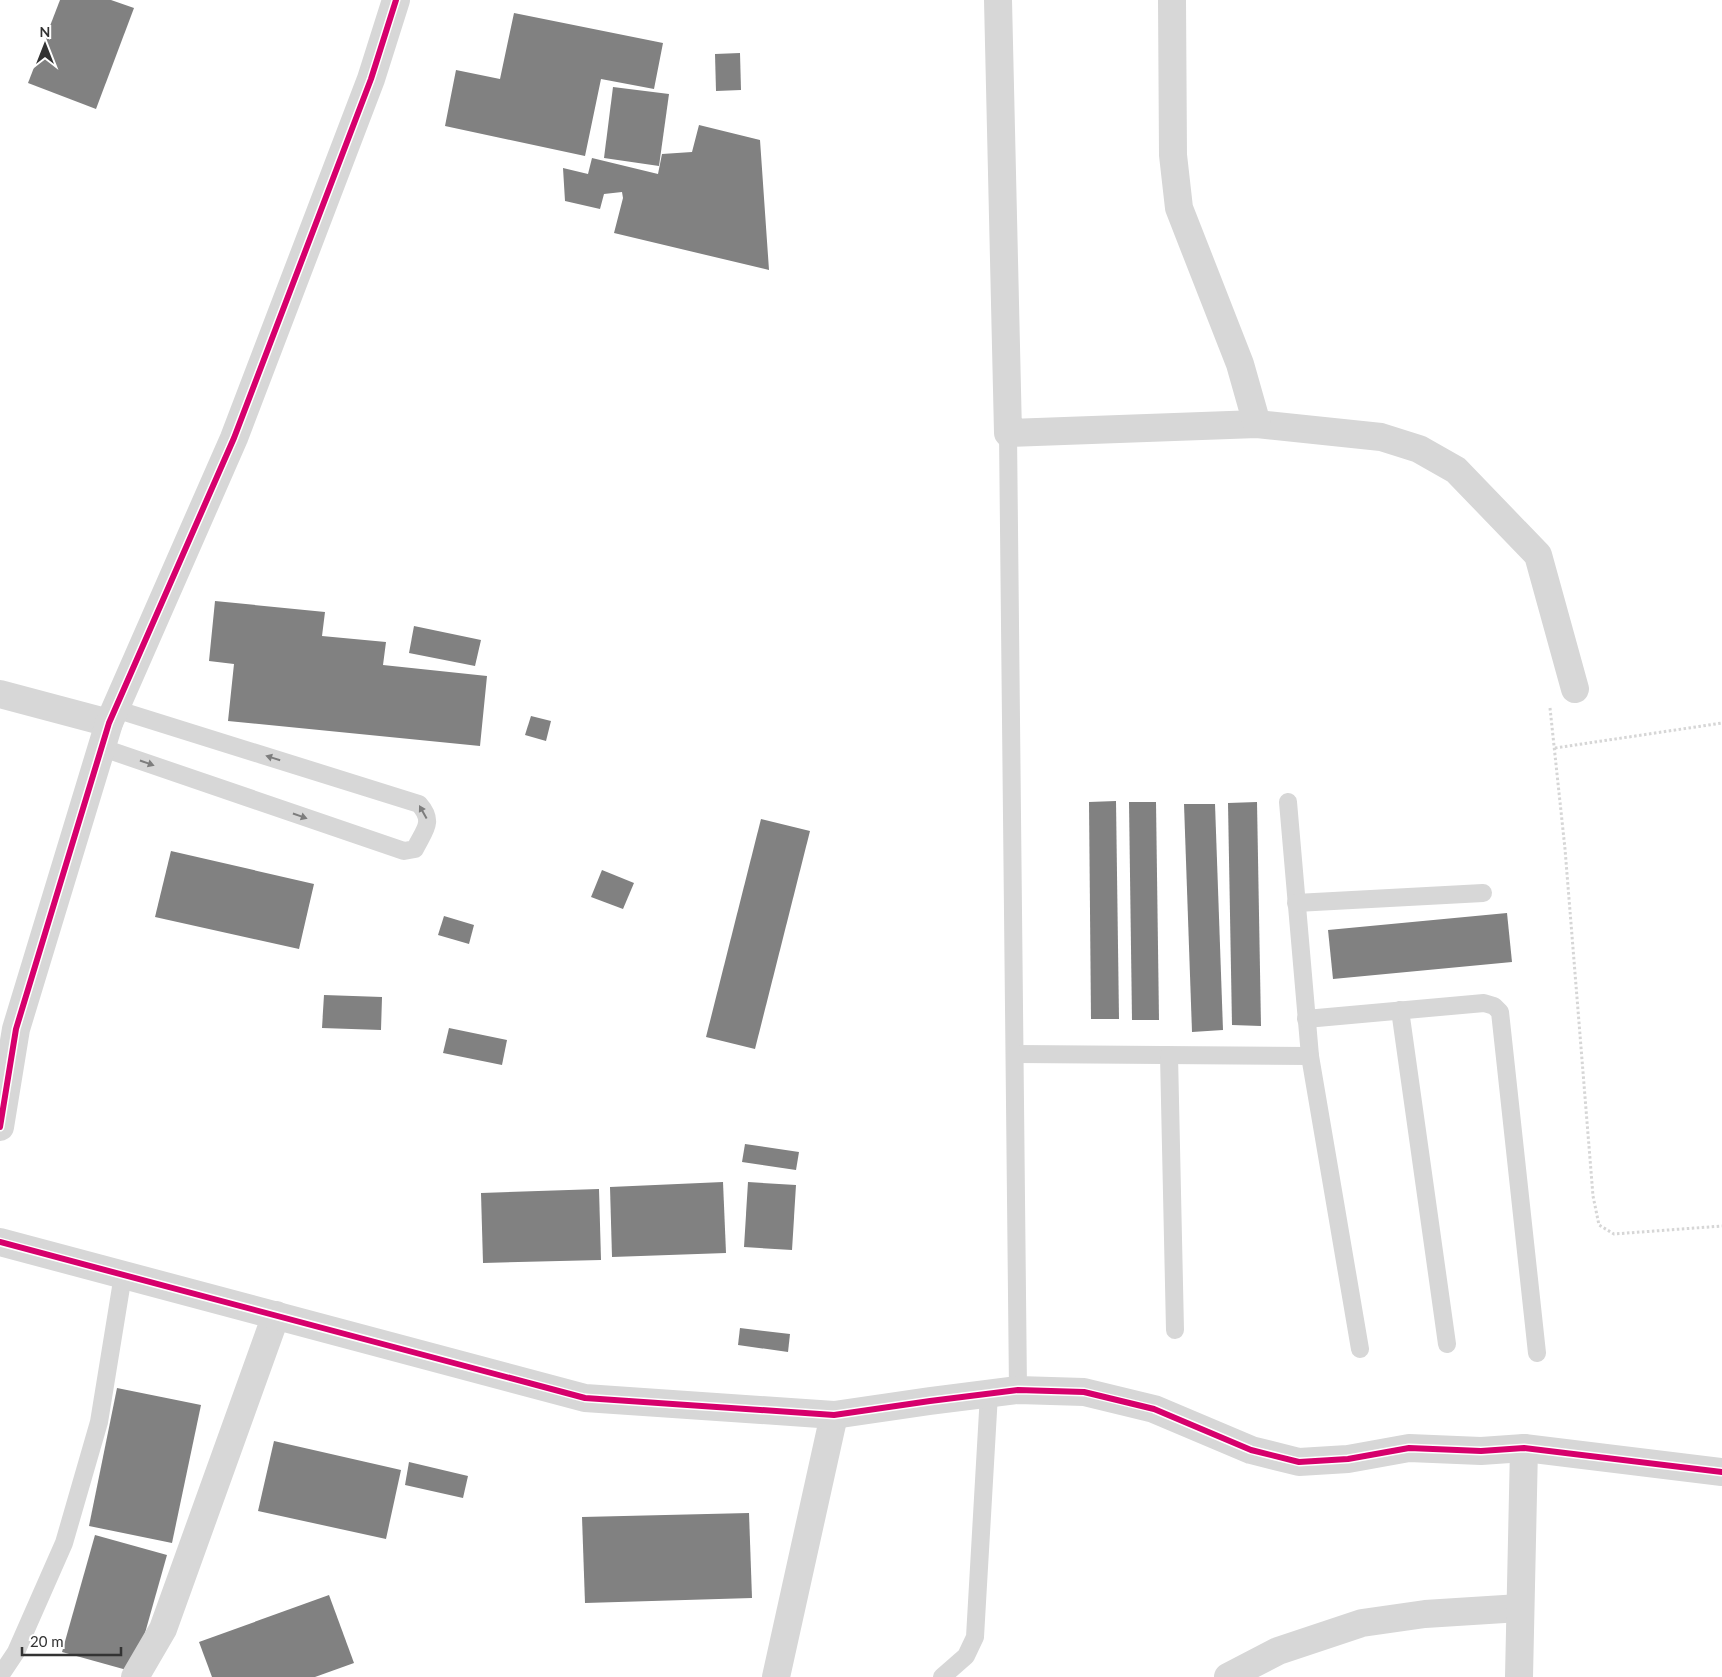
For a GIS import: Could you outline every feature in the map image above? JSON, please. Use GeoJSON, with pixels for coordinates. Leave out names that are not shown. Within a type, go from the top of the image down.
{"type":"FeatureCollection","features":[{"type":"Feature","properties":{"kind":"street"},"geometry":{"type":"LineString","coordinates":[[0,1127],[16,1029],[108,726],[234,438],[371,79],[396,0]]}},
{"type":"Feature","properties":{"kind":"street"},"geometry":{"type":"LineString","coordinates":[[998,0],[1008,433],[1256,424],[1381,437],[1419,449],[1456,470],[1538,555],[1575,689]]}},
{"type":"Feature","properties":{"kind":"street"},"geometry":{"type":"LineString","coordinates":[[1172,0],[1173,155],[1179,208],[1240,364],[1256,424]]}},
{"type":"Feature","properties":{"kind":"street"},"geometry":{"type":"LineString","coordinates":[[0,694],[108,726]]}},
{"type":"Feature","properties":{"kind":"street"},"geometry":{"type":"LineString","coordinates":[[0,1242],[585,1398],[834,1415],[1018,1390],[1084,1392],[1154,1409],[1250,1450],[1299,1462],[1348,1459],[1409,1448],[1481,1451],[1524,1448],[1722,1472]]}},
{"type":"Feature","properties":{"kind":"street"},"geometry":{"type":"LineString","coordinates":[[135,1677],[163,1629],[276,1316]]}},
{"type":"Feature","properties":{"kind":"street"},"geometry":{"type":"LineString","coordinates":[[776,1677],[834,1415]]}},
{"type":"Feature","properties":{"kind":"street"},"geometry":{"type":"LineString","coordinates":[[1519,1677],[1524,1448]]}},
{"type":"Feature","properties":{"kind":"street"},"geometry":{"type":"LineString","coordinates":[[1228,1677],[1278,1651],[1362,1623],[1425,1614],[1520,1608]]}},
{"type":"Feature","properties":{"kind":"lane"},"geometry":{"type":"LineString","coordinates":[[1008,433],[1018,1390]]}},
{"type":"Feature","properties":{"kind":"lane"},"geometry":{"type":"LineString","coordinates":[[108,726],[419,804],[426,812],[428,822],[415,849],[404,851],[108,726]]}},
{"type":"Feature","properties":{"kind":"lane"},"geometry":{"type":"LineString","coordinates":[[1288,802],[1310,1056],[1360,1349]]}},
{"type":"Feature","properties":{"kind":"lane"},"geometry":{"type":"LineString","coordinates":[[1296,903],[1483,894]]}},
{"type":"Feature","properties":{"kind":"lane"},"geometry":{"type":"LineString","coordinates":[[1306,1019],[1484,1003],[1494,1006],[1500,1012],[1537,1353]]}},
{"type":"Feature","properties":{"kind":"lane"},"geometry":{"type":"LineString","coordinates":[[1400,1010],[1447,1344]]}},
{"type":"Feature","properties":{"kind":"lane"},"geometry":{"type":"LineString","coordinates":[[1015,1054],[1310,1056]]}},
{"type":"Feature","properties":{"kind":"lane"},"geometry":{"type":"LineString","coordinates":[[1169,1055],[1175,1330]]}},
{"type":"Feature","properties":{"kind":"lane"},"geometry":{"type":"LineString","coordinates":[[0,1676],[16,1652],[64,1543],[99,1422],[123,1275]]}},
{"type":"Feature","properties":{"kind":"lane"},"geometry":{"type":"LineString","coordinates":[[942,1677],[966,1656],[975,1637],[989,1394]]}},
{"type":"Feature","properties":{"kind":"path"},"geometry":{"type":"LineString","coordinates":[[1550,704],[1565,849],[1593,1196],[1599,1225],[1614,1234],[1722,1226]]}},
{"type":"Feature","properties":{"kind":"path"},"geometry":{"type":"LineString","coordinates":[[1555,748],[1722,723]]}},
{"type":"Feature","properties":{"kind":"building"},"geometry":{"type":"Polygon","coordinates":[[[60,0],[111,0],[134,8],[96,109],[28,83],[60,0]]]}},
{"type":"Feature","properties":{"kind":"building"},"geometry":{"type":"Polygon","coordinates":[[[514,13],[663,43],[654,89],[601,79],[585,156],[445,126],[456,70],[500,79],[514,13]]]}},
{"type":"Feature","properties":{"kind":"building"},"geometry":{"type":"Polygon","coordinates":[[[740,53],[741,90],[716,91],[715,54],[740,53]]]}},
{"type":"Feature","properties":{"kind":"building"},"geometry":{"type":"Polygon","coordinates":[[[613,87],[669,94],[659,166],[604,158],[613,87]]]}},
{"type":"Feature","properties":{"kind":"building"},"geometry":{"type":"Polygon","coordinates":[[[699,125],[760,140],[769,270],[614,233],[623,198],[622,192],[604,194],[600,209],[565,201],[563,168],[588,174],[592,158],[658,174],[662,154],[692,152],[699,125]]]}},
{"type":"Feature","properties":{"kind":"building"},"geometry":{"type":"Polygon","coordinates":[[[215,601],[325,612],[322,636],[386,642],[383,665],[487,676],[480,746],[228,721],[234,664],[209,661],[215,601]]]}},
{"type":"Feature","properties":{"kind":"building"},"geometry":{"type":"Polygon","coordinates":[[[414,626],[481,640],[475,666],[409,653],[414,626]]]}},
{"type":"Feature","properties":{"kind":"building"},"geometry":{"type":"Polygon","coordinates":[[[531,716],[551,721],[546,741],[525,735],[531,716]]]}},
{"type":"Feature","properties":{"kind":"building"},"geometry":{"type":"Polygon","coordinates":[[[1116,801],[1119,1019],[1091,1019],[1089,802],[1116,801]]]}},
{"type":"Feature","properties":{"kind":"building"},"geometry":{"type":"Polygon","coordinates":[[[1129,802],[1156,802],[1159,1020],[1132,1020],[1129,802]]]}},
{"type":"Feature","properties":{"kind":"building"},"geometry":{"type":"Polygon","coordinates":[[[1257,802],[1261,1026],[1232,1025],[1228,803],[1257,802]]]}},
{"type":"Feature","properties":{"kind":"building"},"geometry":{"type":"Polygon","coordinates":[[[1184,804],[1215,804],[1223,1030],[1192,1032],[1184,804]]]}},
{"type":"Feature","properties":{"kind":"building"},"geometry":{"type":"Polygon","coordinates":[[[761,819],[810,831],[755,1049],[706,1037],[761,819]]]}},
{"type":"Feature","properties":{"kind":"building"},"geometry":{"type":"Polygon","coordinates":[[[171,851],[314,884],[299,949],[155,917],[171,851]]]}},
{"type":"Feature","properties":{"kind":"building"},"geometry":{"type":"Polygon","coordinates":[[[602,870],[634,883],[623,909],[591,897],[602,870]]]}},
{"type":"Feature","properties":{"kind":"building"},"geometry":{"type":"Polygon","coordinates":[[[1507,913],[1512,962],[1333,979],[1328,930],[1507,913]]]}},
{"type":"Feature","properties":{"kind":"building"},"geometry":{"type":"Polygon","coordinates":[[[444,916],[474,925],[469,944],[438,935],[444,916]]]}},
{"type":"Feature","properties":{"kind":"building"},"geometry":{"type":"Polygon","coordinates":[[[324,995],[382,997],[381,1030],[322,1028],[324,995]]]}},
{"type":"Feature","properties":{"kind":"building"},"geometry":{"type":"Polygon","coordinates":[[[449,1028],[507,1040],[502,1065],[443,1053],[449,1028]]]}},
{"type":"Feature","properties":{"kind":"building"},"geometry":{"type":"Polygon","coordinates":[[[745,1144],[799,1152],[796,1170],[742,1162],[745,1144]]]}},
{"type":"Feature","properties":{"kind":"building"},"geometry":{"type":"Polygon","coordinates":[[[723,1182],[726,1253],[612,1257],[610,1187],[723,1182]]]}},
{"type":"Feature","properties":{"kind":"building"},"geometry":{"type":"Polygon","coordinates":[[[748,1182],[796,1185],[792,1250],[744,1247],[748,1182]]]}},
{"type":"Feature","properties":{"kind":"building"},"geometry":{"type":"Polygon","coordinates":[[[599,1189],[601,1260],[483,1263],[481,1193],[599,1189]]]}},
{"type":"Feature","properties":{"kind":"building"},"geometry":{"type":"Polygon","coordinates":[[[740,1328],[790,1334],[788,1352],[738,1345],[740,1328]]]}},
{"type":"Feature","properties":{"kind":"building"},"geometry":{"type":"Polygon","coordinates":[[[117,1388],[201,1405],[172,1543],[89,1526],[117,1388]]]}},
{"type":"Feature","properties":{"kind":"building"},"geometry":{"type":"Polygon","coordinates":[[[274,1441],[401,1470],[386,1539],[258,1511],[274,1441]]]}},
{"type":"Feature","properties":{"kind":"building"},"geometry":{"type":"Polygon","coordinates":[[[409,1462],[468,1476],[463,1498],[405,1485],[409,1462]]]}},
{"type":"Feature","properties":{"kind":"building"},"geometry":{"type":"Polygon","coordinates":[[[749,1513],[752,1598],[585,1603],[582,1517],[749,1513]]]}},
{"type":"Feature","properties":{"kind":"building"},"geometry":{"type":"Polygon","coordinates":[[[95,1535],[167,1555],[134,1672],[62,1652],[95,1535]]]}},
{"type":"Feature","properties":{"kind":"building"},"geometry":{"type":"Polygon","coordinates":[[[329,1595],[354,1663],[315,1677],[212,1677],[199,1642],[329,1595]]]}},
{"type":"Feature","properties":{"kind":"cycle path"},"geometry":{"type":"LineString","coordinates":[[0,1127],[16,1029],[109,723],[234,438],[371,79],[396,0]]}},
{"type":"Feature","properties":{"kind":"cycle path"},"geometry":{"type":"LineString","coordinates":[[0,1242],[585,1398],[834,1415],[1018,1390],[1084,1392],[1154,1409],[1251,1450],[1299,1462],[1348,1459],[1409,1448],[1481,1451],[1524,1448],[1722,1472]]}}]}
